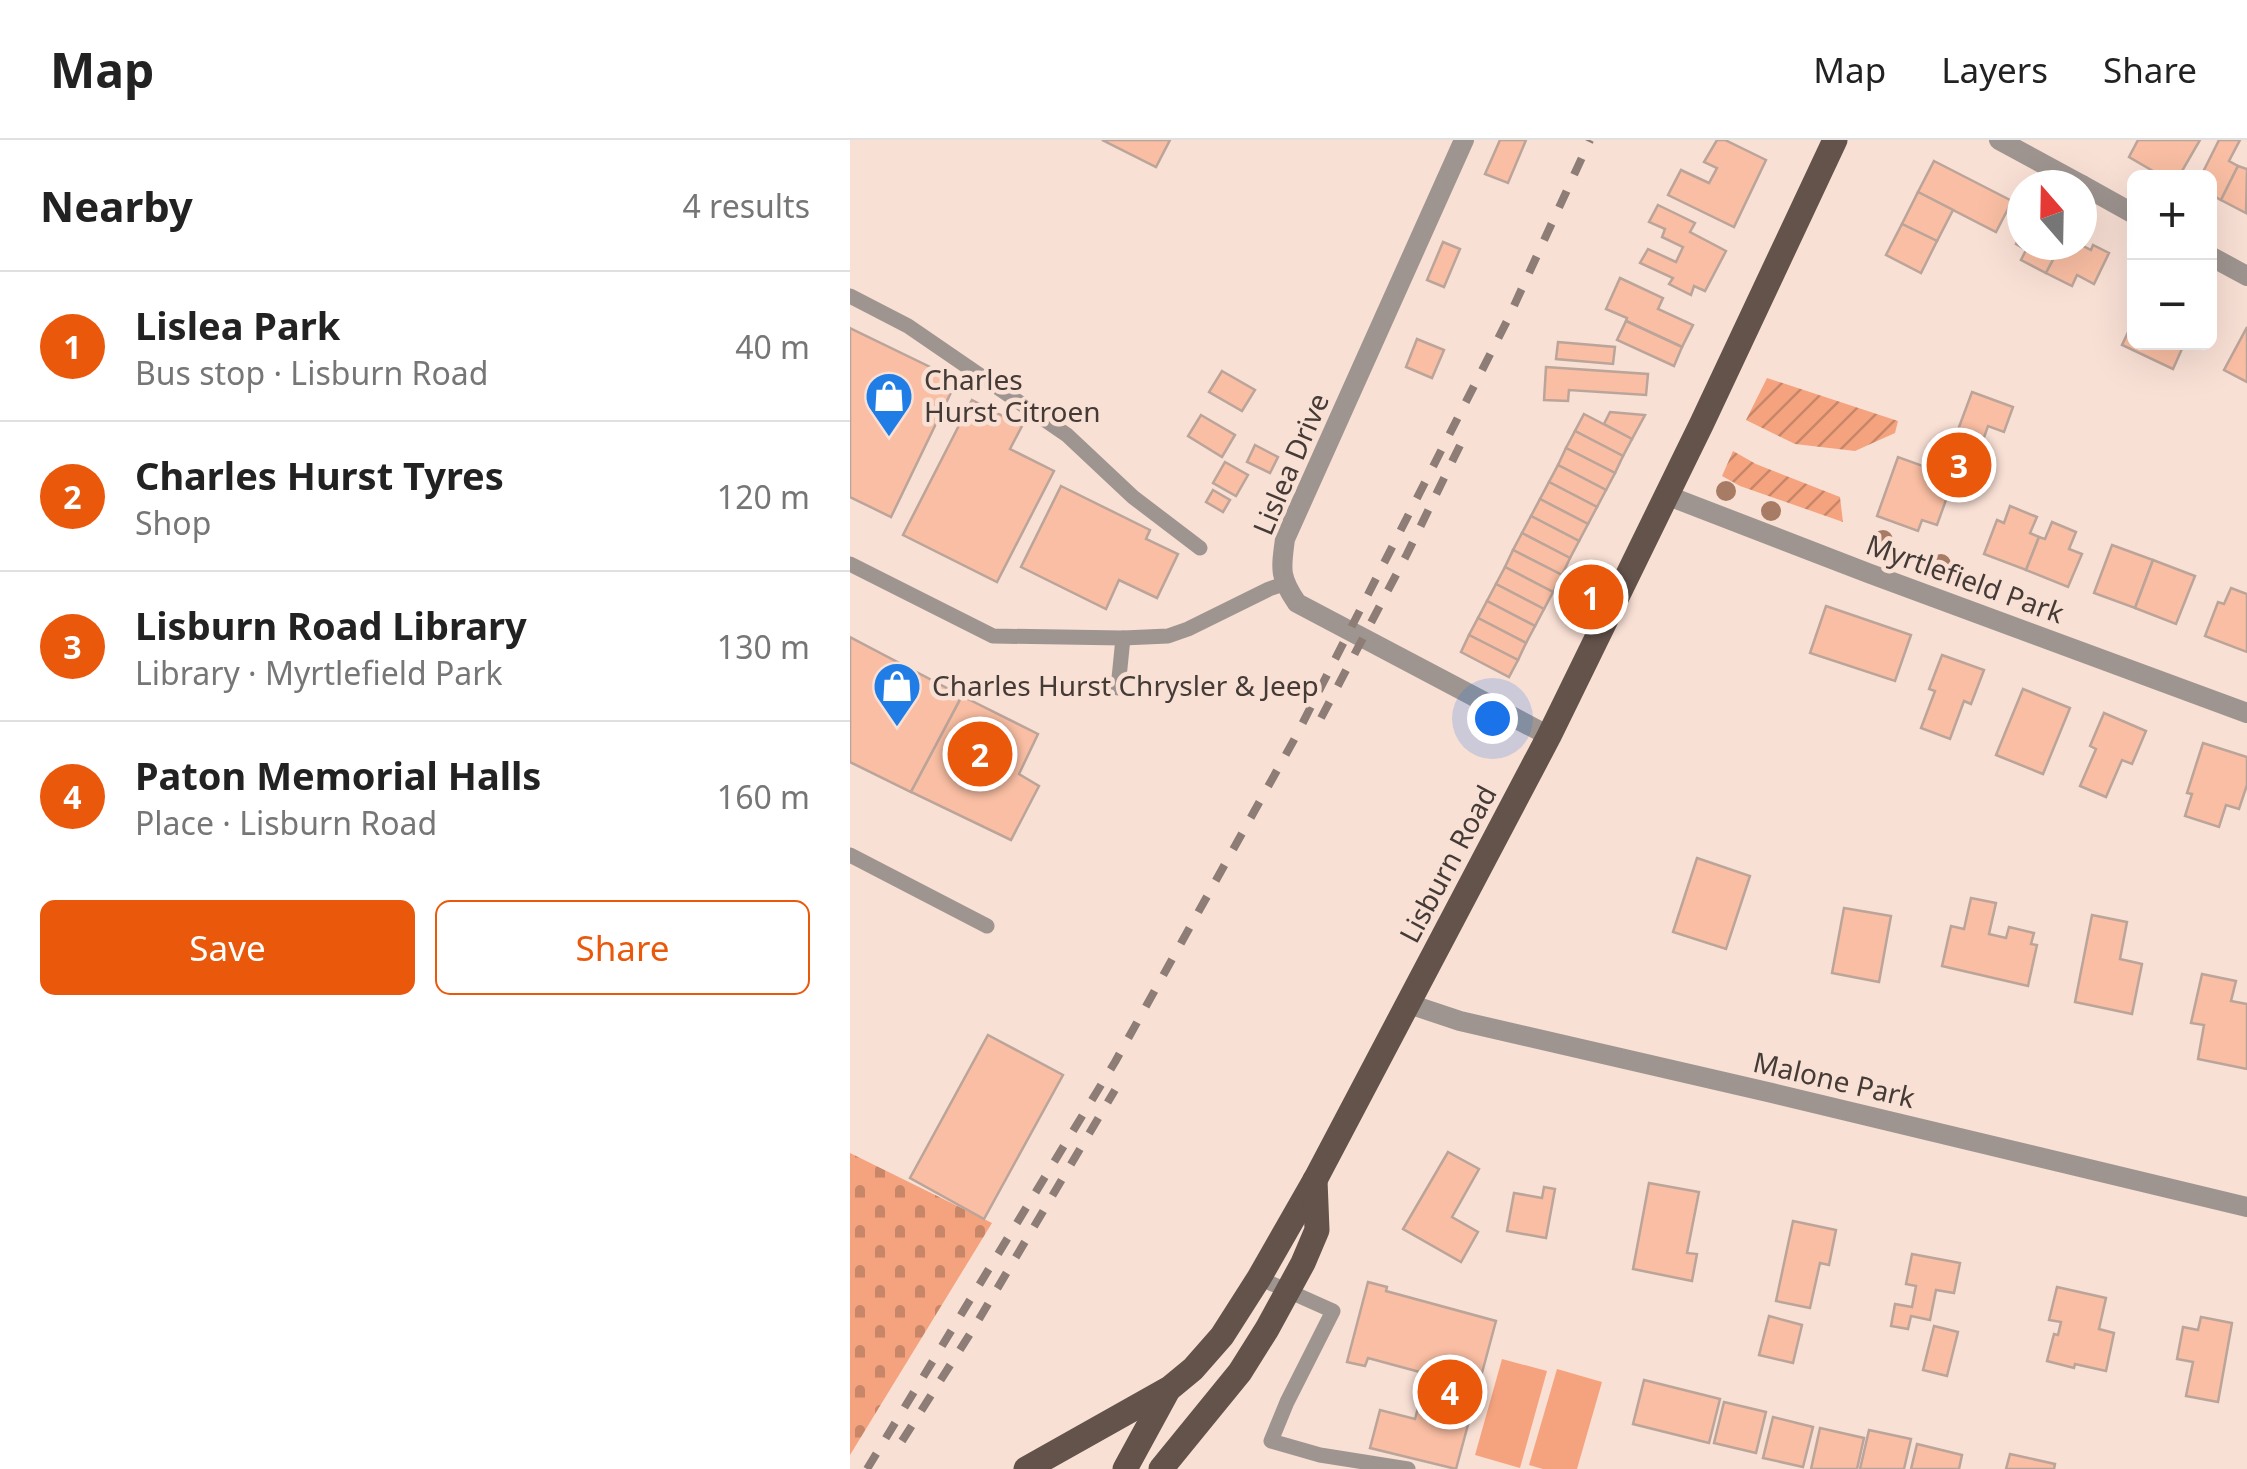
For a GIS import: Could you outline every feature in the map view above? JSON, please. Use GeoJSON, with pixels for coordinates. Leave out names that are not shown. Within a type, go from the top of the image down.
{"type":"FeatureCollection","features":[{"type":"Feature","properties":{"kind":"main road","name":"Lisburn Road"},"geometry":{"type":"LineString","coordinates":[[1026,1469],[1170,1388],[1213,1349],[1259,1278],[1315,1180],[1549,736],[1836,140]]}},
{"type":"Feature","properties":{"kind":"main road"},"geometry":{"type":"LineString","coordinates":[[1161,1469],[1240,1372],[1287,1291],[1317,1230],[1315,1180]]}},
{"type":"Feature","properties":{"kind":"main road"},"geometry":{"type":"LineString","coordinates":[[1125,1469],[1170,1388]]}},
{"type":"Feature","properties":{"kind":"street","name":"Lislea Drive"},"geometry":{"type":"LineString","coordinates":[[1284,584],[1280,570],[1285,539],[1464,140]]}},
{"type":"Feature","properties":{"kind":"street"},"geometry":{"type":"LineString","coordinates":[[1999,140],[2054,170]]}},
{"type":"Feature","properties":{"kind":"street"},"geometry":{"type":"LineString","coordinates":[[2097,193],[2127,210]]}},
{"type":"Feature","properties":{"kind":"street"},"geometry":{"type":"LineString","coordinates":[[2217,260],[2247,276]]}},
{"type":"Feature","properties":{"kind":"street","name":"Myrtlefield Park"},"geometry":{"type":"LineString","coordinates":[[1666,494],[1868,573],[2247,712]]}},
{"type":"Feature","properties":{"kind":"street"},"geometry":{"type":"LineString","coordinates":[[1284,584],[1297,603],[1549,736]]}},
{"type":"Feature","properties":{"kind":"street","name":"Malone Park"},"geometry":{"type":"LineString","coordinates":[[1409,1004],[1460,1021],[2247,1207]]}},
{"type":"Feature","properties":{"kind":"lane"},"geometry":{"type":"LineString","coordinates":[[850,296],[908,326],[1054,426],[1132,497],[1200,548]]}},
{"type":"Feature","properties":{"kind":"lane"},"geometry":{"type":"LineString","coordinates":[[850,564],[993,636],[1168,636],[1284,584]]}},
{"type":"Feature","properties":{"kind":"lane"},"geometry":{"type":"LineString","coordinates":[[1118,688],[1122,638]]}},
{"type":"Feature","properties":{"kind":"lane"},"geometry":{"type":"LineString","coordinates":[[850,854],[987,926]]}},
{"type":"Feature","properties":{"kind":"lane"},"geometry":{"type":"LineString","coordinates":[[1259,1278],[1334,1311],[1271,1442],[1364,1465],[1408,1469]]}},
{"type":"Feature","properties":{"kind":"green space"},"geometry":{"type":"Polygon","coordinates":[[[1767,378],[1898,421],[1895,433],[1855,451],[1795,444],[1746,420],[1767,378]]]}},
{"type":"Feature","properties":{"kind":"green space"},"geometry":{"type":"Polygon","coordinates":[[[1733,451],[1840,497],[1843,522],[1722,476],[1733,451]]]}},
{"type":"Feature","properties":{"kind":"green space"},"geometry":{"type":"Polygon","coordinates":[[[850,1153],[992,1223],[850,1455],[850,1153]]]}},
{"type":"Feature","properties":{"kind":"green space"},"geometry":{"type":"Polygon","coordinates":[[[1502,1359],[1547,1371],[1520,1468],[1475,1455],[1502,1359]]]}},
{"type":"Feature","properties":{"kind":"green space"},"geometry":{"type":"Polygon","coordinates":[[[1557,1369],[1602,1382],[1577,1469],[1529,1465],[1557,1369]]]}},
{"type":"Feature","properties":{"kind":"building"},"geometry":{"type":"Polygon","coordinates":[[[1102,140],[1170,140],[1156,167],[1102,140]]]}},
{"type":"Feature","properties":{"kind":"building"},"geometry":{"type":"Polygon","coordinates":[[[1500,140],[1526,140],[1508,183],[1485,174],[1500,140]]]}},
{"type":"Feature","properties":{"kind":"building"},"geometry":{"type":"Polygon","coordinates":[[[1717,140],[1725,140],[1766,160],[1734,227],[1668,195],[1681,170],[1709,183],[1717,168],[1704,162],[1717,140]]]}},
{"type":"Feature","properties":{"kind":"building"},"geometry":{"type":"Polygon","coordinates":[[[2138,140],[2200,140],[2183,170],[2151,170],[2129,157],[2138,140]]]}},
{"type":"Feature","properties":{"kind":"building"},"geometry":{"type":"Polygon","coordinates":[[[2219,140],[2240,140],[2229,161],[2238,166],[2221,200],[2217,198],[2217,170],[2204,170],[2219,140]]]}},
{"type":"Feature","properties":{"kind":"building"},"geometry":{"type":"Polygon","coordinates":[[[1934,161],[2007,198],[2007,211],[1996,232],[1918,192],[1934,161]]]}},
{"type":"Feature","properties":{"kind":"building"},"geometry":{"type":"Polygon","coordinates":[[[2238,166],[2247,169],[2246,213],[2221,200],[2238,166]]]}},
{"type":"Feature","properties":{"kind":"building"},"geometry":{"type":"Polygon","coordinates":[[[1918,192],[1953,210],[1937,241],[1902,224],[1918,192]]]}},
{"type":"Feature","properties":{"kind":"building"},"geometry":{"type":"Polygon","coordinates":[[[1658,205],[1695,223],[1690,232],[1726,251],[1705,291],[1694,286],[1691,295],[1669,284],[1673,278],[1640,263],[1648,249],[1676,262],[1683,247],[1662,237],[1665,229],[1649,222],[1658,205]]]}},
{"type":"Feature","properties":{"kind":"building"},"geometry":{"type":"Polygon","coordinates":[[[1902,224],[1937,241],[1921,273],[1886,255],[1902,224]]]}},
{"type":"Feature","properties":{"kind":"building"},"geometry":{"type":"Polygon","coordinates":[[[1443,242],[1460,249],[1444,287],[1427,280],[1443,242]]]}},
{"type":"Feature","properties":{"kind":"building"},"geometry":{"type":"Polygon","coordinates":[[[2097,247],[2109,253],[2094,284],[2077,275],[2072,286],[2046,273],[2053,260],[2097,260],[2097,247]]]}},
{"type":"Feature","properties":{"kind":"building"},"geometry":{"type":"Polygon","coordinates":[[[2021,260],[2053,260],[2046,273],[2021,260]]]}},
{"type":"Feature","properties":{"kind":"building"},"geometry":{"type":"Polygon","coordinates":[[[1620,278],[1663,298],[1658,309],[1693,325],[1682,347],[1606,309],[1620,278]]]}},
{"type":"Feature","properties":{"kind":"building"},"geometry":{"type":"Polygon","coordinates":[[[1626,321],[1682,347],[1674,366],[1617,340],[1626,321]]]}},
{"type":"Feature","properties":{"kind":"building"},"geometry":{"type":"Polygon","coordinates":[[[2247,327],[2247,382],[2224,370],[2247,327]]]}},
{"type":"Feature","properties":{"kind":"building","name":"Charles Hurst Citroen"},"geometry":{"type":"Polygon","coordinates":[[[850,328],[957,380],[891,517],[850,497],[850,328]]]}},
{"type":"Feature","properties":{"kind":"building"},"geometry":{"type":"Polygon","coordinates":[[[1417,339],[1444,350],[1432,378],[1406,367],[1417,339]]]}},
{"type":"Feature","properties":{"kind":"building"},"geometry":{"type":"Polygon","coordinates":[[[1558,342],[1615,347],[1613,364],[1556,359],[1558,342]]]}},
{"type":"Feature","properties":{"kind":"building"},"geometry":{"type":"Polygon","coordinates":[[[2133,350],[2181,350],[2173,369],[2133,350]]]}},
{"type":"Feature","properties":{"kind":"building"},"geometry":{"type":"Polygon","coordinates":[[[1546,367],[1648,374],[1646,395],[1569,390],[1568,401],[1544,400],[1546,367]]]}},
{"type":"Feature","properties":{"kind":"building"},"geometry":{"type":"Polygon","coordinates":[[[1222,371],[1255,390],[1242,411],[1209,392],[1222,371]]]}},
{"type":"Feature","properties":{"kind":"building"},"geometry":{"type":"Polygon","coordinates":[[[1972,392],[2013,407],[2004,432],[1988,426],[1966,488],[1952,483],[1937,525],[1922,520],[1918,531],[1877,516],[1898,457],[1942,473],[1972,392]]]}},
{"type":"Feature","properties":{"kind":"building"},"geometry":{"type":"Polygon","coordinates":[[[972,400],[1022,426],[1010,449],[1054,471],[997,582],[903,535],[972,400]]]}},
{"type":"Feature","properties":{"kind":"building"},"geometry":{"type":"Polygon","coordinates":[[[1610,412],[1645,415],[1632,439],[1604,424],[1610,412]]]}},
{"type":"Feature","properties":{"kind":"building"},"geometry":{"type":"Polygon","coordinates":[[[1584,414],[1632,439],[1623,456],[1575,431],[1584,414]]]}},
{"type":"Feature","properties":{"kind":"building"},"geometry":{"type":"Polygon","coordinates":[[[1201,415],[1235,435],[1222,457],[1188,436],[1201,415]]]}},
{"type":"Feature","properties":{"kind":"building"},"geometry":{"type":"Polygon","coordinates":[[[1575,431],[1623,456],[1615,473],[1566,448],[1575,431]]]}},
{"type":"Feature","properties":{"kind":"building"},"geometry":{"type":"Polygon","coordinates":[[[1255,445],[1278,457],[1270,473],[1247,462],[1255,445]]]}},
{"type":"Feature","properties":{"kind":"building"},"geometry":{"type":"Polygon","coordinates":[[[1566,448],[1615,473],[1606,490],[1558,465],[1566,448]]]}},
{"type":"Feature","properties":{"kind":"building"},"geometry":{"type":"Polygon","coordinates":[[[1225,462],[1248,475],[1236,496],[1213,483],[1225,462]]]}},
{"type":"Feature","properties":{"kind":"building"},"geometry":{"type":"Polygon","coordinates":[[[1558,465],[1606,490],[1597,507],[1549,482],[1558,465]]]}},
{"type":"Feature","properties":{"kind":"building"},"geometry":{"type":"Polygon","coordinates":[[[1549,482],[1597,507],[1588,524],[1540,499],[1549,482]]]}},
{"type":"Feature","properties":{"kind":"building"},"geometry":{"type":"Polygon","coordinates":[[[1061,486],[1150,530],[1146,539],[1178,554],[1157,598],[1119,580],[1106,609],[1021,567],[1061,486]]]}},
{"type":"Feature","properties":{"kind":"building"},"geometry":{"type":"Polygon","coordinates":[[[1213,490],[1230,500],[1223,512],[1206,502],[1213,490]]]}},
{"type":"Feature","properties":{"kind":"building"},"geometry":{"type":"Polygon","coordinates":[[[1540,499],[1588,524],[1579,541],[1531,516],[1540,499]]]}},
{"type":"Feature","properties":{"kind":"building"},"geometry":{"type":"Polygon","coordinates":[[[2010,506],[2037,517],[2030,533],[2039,537],[2026,570],[1984,554],[1997,520],[2004,523],[2010,506]]]}},
{"type":"Feature","properties":{"kind":"building"},"geometry":{"type":"Polygon","coordinates":[[[1531,516],[1579,541],[1570,558],[1522,533],[1531,516]]]}},
{"type":"Feature","properties":{"kind":"building"},"geometry":{"type":"Polygon","coordinates":[[[2052,522],[2076,532],[2069,549],[2082,554],[2068,587],[2026,570],[2039,537],[2045,539],[2052,522]]]}},
{"type":"Feature","properties":{"kind":"building"},"geometry":{"type":"Polygon","coordinates":[[[1522,533],[1570,558],[1562,575],[1513,550],[1522,533]]]}},
{"type":"Feature","properties":{"kind":"building"},"geometry":{"type":"Polygon","coordinates":[[[2112,545],[2153,560],[2135,608],[2094,593],[2112,545]]]}},
{"type":"Feature","properties":{"kind":"building"},"geometry":{"type":"Polygon","coordinates":[[[1513,550],[1562,575],[1553,592],[1505,567],[1513,550]]]}},
{"type":"Feature","properties":{"kind":"building"},"geometry":{"type":"Polygon","coordinates":[[[2153,560],[2195,576],[2176,624],[2135,608],[2153,560]]]}},
{"type":"Feature","properties":{"kind":"building"},"geometry":{"type":"Polygon","coordinates":[[[1505,567],[1553,592],[1544,609],[1496,584],[1505,567]]]}},
{"type":"Feature","properties":{"kind":"building"},"geometry":{"type":"Polygon","coordinates":[[[1496,584],[1544,609],[1535,626],[1487,601],[1496,584]]]}},
{"type":"Feature","properties":{"kind":"building"},"geometry":{"type":"Polygon","coordinates":[[[2231,588],[2247,594],[2247,652],[2205,636],[2218,602],[2224,604],[2231,588]]]}},
{"type":"Feature","properties":{"kind":"building"},"geometry":{"type":"Polygon","coordinates":[[[1487,601],[1535,626],[1526,643],[1478,618],[1487,601]]]}},
{"type":"Feature","properties":{"kind":"building"},"geometry":{"type":"Polygon","coordinates":[[[1826,606],[1911,635],[1895,681],[1810,653],[1826,606]]]}},
{"type":"Feature","properties":{"kind":"building"},"geometry":{"type":"Polygon","coordinates":[[[1478,618],[1526,643],[1518,660],[1469,635],[1478,618]]]}},
{"type":"Feature","properties":{"kind":"building"},"geometry":{"type":"Polygon","coordinates":[[[1469,635],[1518,660],[1509,677],[1461,652],[1469,635]]]}},
{"type":"Feature","properties":{"kind":"building","name":"Charles Hurst Chrysler & Jeep"},"geometry":{"type":"Polygon","coordinates":[[[850,637],[962,696],[911,792],[850,762],[850,637]]]}},
{"type":"Feature","properties":{"kind":"building"},"geometry":{"type":"Polygon","coordinates":[[[1942,655],[1984,670],[1971,704],[1964,701],[1950,739],[1921,728],[1935,691],[1929,689],[1942,655]]]}},
{"type":"Feature","properties":{"kind":"building"},"geometry":{"type":"Polygon","coordinates":[[[2023,689],[2070,708],[2043,774],[1996,755],[2023,689]]]}},
{"type":"Feature","properties":{"kind":"building"},"geometry":{"type":"Polygon","coordinates":[[[962,696],[1038,734],[1019,774],[1039,786],[1011,840],[911,792],[962,696]]]}},
{"type":"Feature","properties":{"kind":"building"},"geometry":{"type":"Polygon","coordinates":[[[2104,713],[2146,731],[2132,764],[2122,760],[2106,797],[2080,786],[2096,749],[2090,746],[2104,713]]]}},
{"type":"Feature","properties":{"kind":"building"},"geometry":{"type":"Polygon","coordinates":[[[2203,743],[2247,757],[2247,785],[2239,809],[2226,805],[2219,827],[2185,816],[2192,794],[2187,793],[2203,743]]]}},
{"type":"Feature","properties":{"kind":"building"},"geometry":{"type":"Polygon","coordinates":[[[1697,858],[1750,876],[1726,949],[1673,932],[1697,858]]]}},
{"type":"Feature","properties":{"kind":"building"},"geometry":{"type":"Polygon","coordinates":[[[1971,898],[1996,903],[1989,934],[2006,938],[2009,927],[2034,933],[2031,944],[2037,945],[2028,986],[1942,966],[1951,926],[1964,929],[1971,898]]]}},
{"type":"Feature","properties":{"kind":"building"},"geometry":{"type":"Polygon","coordinates":[[[1844,908],[1891,916],[1879,982],[1832,973],[1844,908]]]}},
{"type":"Feature","properties":{"kind":"building"},"geometry":{"type":"Polygon","coordinates":[[[2092,915],[2127,922],[2120,959],[2142,964],[2132,1014],[2075,1002],[2092,915]]]}},
{"type":"Feature","properties":{"kind":"building"},"geometry":{"type":"Polygon","coordinates":[[[2202,974],[2236,981],[2231,1001],[2247,1004],[2247,1069],[2198,1059],[2204,1025],[2191,1023],[2202,974]]]}},
{"type":"Feature","properties":{"kind":"building"},"geometry":{"type":"Polygon","coordinates":[[[988,1035],[1063,1075],[984,1219],[910,1178],[988,1035]]]}},
{"type":"Feature","properties":{"kind":"building"},"geometry":{"type":"Polygon","coordinates":[[[1448,1152],[1479,1169],[1452,1217],[1478,1232],[1461,1262],[1403,1229],[1448,1152]]]}},
{"type":"Feature","properties":{"kind":"building"},"geometry":{"type":"Polygon","coordinates":[[[1649,1183],[1699,1192],[1687,1253],[1697,1254],[1692,1281],[1633,1269],[1649,1183]]]}},
{"type":"Feature","properties":{"kind":"building"},"geometry":{"type":"Polygon","coordinates":[[[1544,1187],[1555,1189],[1546,1238],[1507,1231],[1514,1193],[1542,1198],[1544,1187]]]}},
{"type":"Feature","properties":{"kind":"building"},"geometry":{"type":"Polygon","coordinates":[[[1793,1221],[1836,1230],[1829,1265],[1820,1263],[1810,1308],[1776,1301],[1793,1221]]]}},
{"type":"Feature","properties":{"kind":"building"},"geometry":{"type":"Polygon","coordinates":[[[1912,1254],[1960,1263],[1954,1293],[1936,1290],[1930,1320],[1911,1316],[1908,1329],[1891,1326],[1895,1304],[1912,1307],[1916,1286],[1906,1284],[1912,1254]]]}},
{"type":"Feature","properties":{"kind":"building"},"geometry":{"type":"Polygon","coordinates":[[[1368,1282],[1387,1287],[1386,1291],[1496,1321],[1456,1469],[1370,1448],[1380,1410],[1415,1419],[1427,1374],[1368,1358],[1365,1366],[1347,1362],[1368,1282]]]}},
{"type":"Feature","properties":{"kind":"building"},"geometry":{"type":"Polygon","coordinates":[[[2057,1287],[2106,1298],[2099,1329],[2114,1333],[2106,1371],[2047,1361],[2061,1322],[2049,1320],[2057,1287]]]}},
{"type":"Feature","properties":{"kind":"building"},"geometry":{"type":"Polygon","coordinates":[[[1769,1316],[1802,1325],[1793,1363],[1759,1355],[1769,1316]]]}},
{"type":"Feature","properties":{"kind":"building"},"geometry":{"type":"Polygon","coordinates":[[[2201,1317],[2232,1323],[2218,1402],[2186,1396],[2193,1362],[2177,1359],[2183,1327],[2198,1330],[2201,1317]]]}},
{"type":"Feature","properties":{"kind":"building"},"geometry":{"type":"Polygon","coordinates":[[[1934,1326],[1958,1332],[1947,1376],[1923,1370],[1934,1326]]]}},
{"type":"Feature","properties":{"kind":"building"},"geometry":{"type":"Polygon","coordinates":[[[1644,1380],[1720,1399],[1709,1443],[1633,1424],[1644,1380]]]}},
{"type":"Feature","properties":{"kind":"building"},"geometry":{"type":"Polygon","coordinates":[[[1724,1402],[1766,1412],[1756,1453],[1714,1443],[1724,1402]]]}},
{"type":"Feature","properties":{"kind":"building"},"geometry":{"type":"Polygon","coordinates":[[[1773,1417],[1813,1427],[1803,1467],[1763,1458],[1773,1417]]]}},
{"type":"Feature","properties":{"kind":"building"},"geometry":{"type":"Polygon","coordinates":[[[1820,1428],[1864,1438],[1857,1469],[1811,1469],[1820,1428]]]}},
{"type":"Feature","properties":{"kind":"building"},"geometry":{"type":"Polygon","coordinates":[[[1869,1430],[1911,1439],[1904,1469],[1860,1469],[1869,1430]]]}},
{"type":"Feature","properties":{"kind":"building"},"geometry":{"type":"Polygon","coordinates":[[[1917,1444],[1962,1455],[1959,1469],[1911,1469],[1917,1444]]]}},
{"type":"Feature","properties":{"kind":"building"},"geometry":{"type":"Polygon","coordinates":[[[2010,1454],[2055,1464],[2054,1469],[2006,1469],[2010,1454]]]}},
{"type":"Feature","properties":{"kind":"railway"},"geometry":{"type":"LineString","coordinates":[[867,1469],[1115,1062],[1295,738],[1507,321],[1590,140]]}},
{"type":"Feature","properties":{"kind":"railway"},"geometry":{"type":"LineString","coordinates":[[1321,718],[1466,433]]}},
{"type":"Feature","properties":{"kind":"railway"},"geometry":{"type":"LineString","coordinates":[[902,1441],[1115,1090]]}},
{"type":"Feature","properties":{"kind":"place","name":"Charles Hurst Citroen"},"geometry":{"type":"Point","coordinates":[889,438]}},
{"type":"Feature","properties":{"kind":"place","name":"Lisburn Road Library"},"geometry":{"type":"Point","coordinates":[1959,465]}},
{"type":"Feature","properties":{"kind":"place","name":"Lislea Park"},"geometry":{"type":"Point","coordinates":[1591,597]}},
{"type":"Feature","properties":{"kind":"place","name":"Charles Hurst Chrysler & Jeep"},"geometry":{"type":"Point","coordinates":[897,728]}},
{"type":"Feature","properties":{"kind":"place","name":"Charles Hurst Tyres"},"geometry":{"type":"Point","coordinates":[980,754]}},
{"type":"Feature","properties":{"kind":"place","name":"Paton Memorial Halls"},"geometry":{"type":"Point","coordinates":[1450,1392]}}]}
